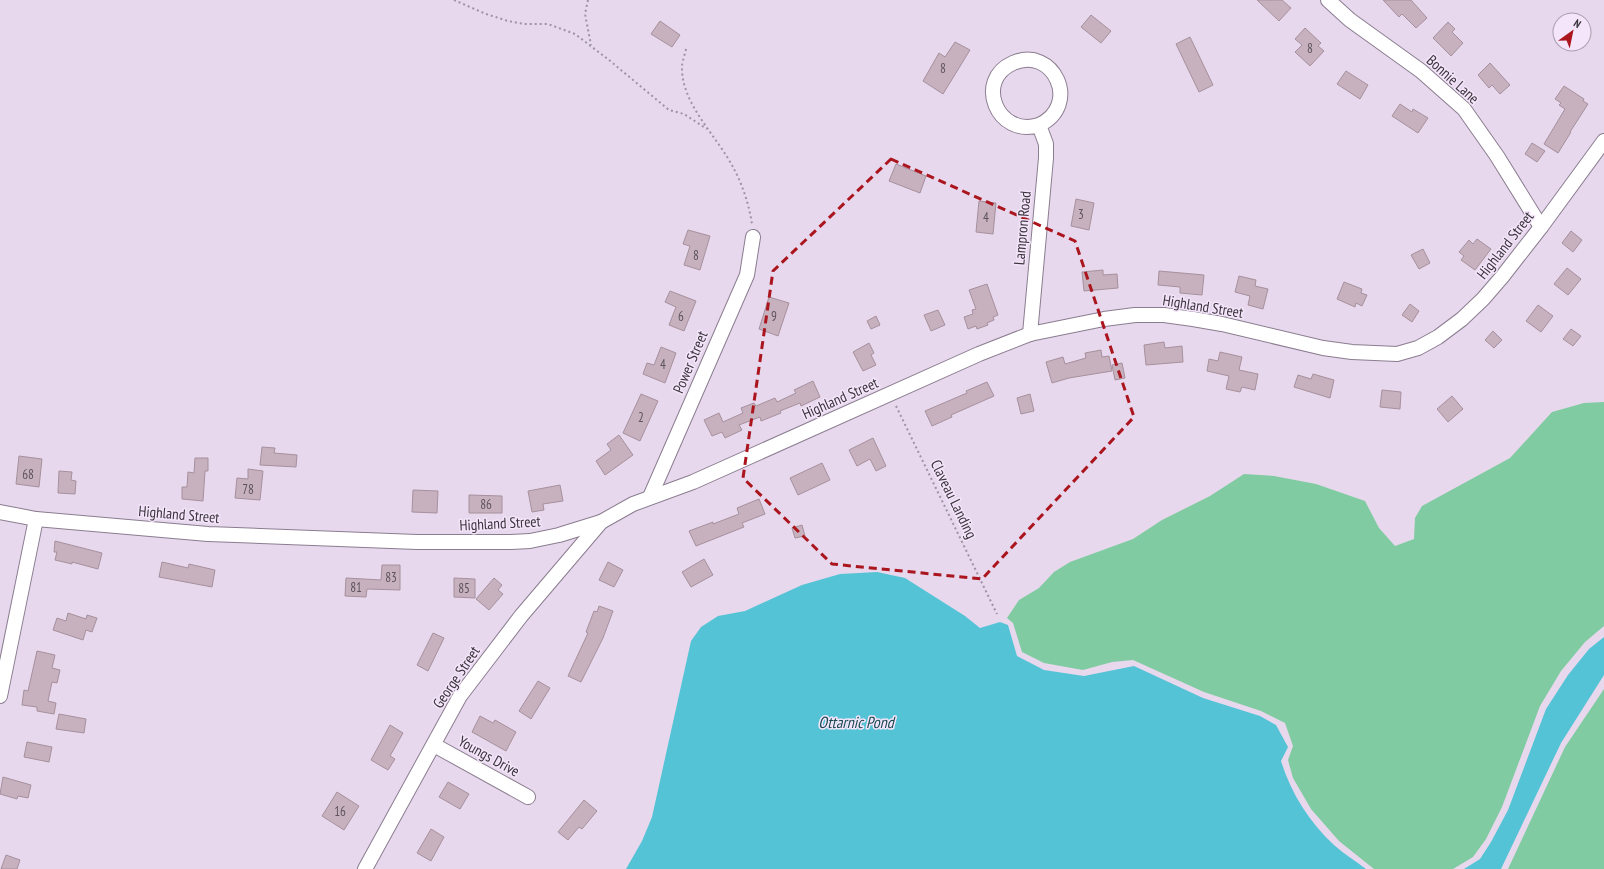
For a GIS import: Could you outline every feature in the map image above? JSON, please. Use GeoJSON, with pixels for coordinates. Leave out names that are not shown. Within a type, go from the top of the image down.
{"type":"FeatureCollection","features":[{"type":"Feature","properties":{"kind":"street","name":"Bonnie Lane"},"geometry":{"type":"LineString","coordinates":[[1328,0],[1350,20],[1421,71],[1464,109],[1497,156],[1541,227]]}},
{"type":"Feature","properties":{"kind":"street"},"geometry":{"type":"LineString","coordinates":[[1028,60],[1039,62],[1048,67],[1058,80],[1061,96],[1059,106],[1051,118],[1039,125],[1023,128],[1012,124],[1003,118],[996,108],[993,93],[995,82],[1004,69],[1013,63],[1028,60]]}},
{"type":"Feature","properties":{"kind":"street","name":"Lampron Road"},"geometry":{"type":"LineString","coordinates":[[1030,334],[1046,158],[1046,144],[1039,125]]}},
{"type":"Feature","properties":{"kind":"street","name":"Highland Street"},"geometry":{"type":"LineString","coordinates":[[0,512],[36,519],[208,534],[417,542],[530,541],[559,535],[601,522],[633,504],[693,482],[979,354],[1030,334],[1104,319],[1135,315],[1164,315],[1208,322],[1323,348],[1352,352],[1397,354],[1418,348],[1438,337],[1462,320],[1483,299],[1541,227],[1604,141]]}},
{"type":"Feature","properties":{"kind":"street","name":"Power Street"},"geometry":{"type":"LineString","coordinates":[[650,497],[747,275],[753,237]]}},
{"type":"Feature","properties":{"kind":"street"},"geometry":{"type":"LineString","coordinates":[[0,696],[36,519]]}},
{"type":"Feature","properties":{"kind":"street","name":"George Street"},"geometry":{"type":"LineString","coordinates":[[365,869],[460,696],[521,616],[601,522]]}},
{"type":"Feature","properties":{"kind":"street","name":"Youngs Drive"},"geometry":{"type":"LineString","coordinates":[[434,745],[528,797]]}},
{"type":"Feature","properties":{"kind":"path"},"geometry":{"type":"LineString","coordinates":[[454,0],[486,14],[508,21],[524,24],[548,24],[575,34],[669,110],[684,114],[707,129]]}},
{"type":"Feature","properties":{"kind":"path"},"geometry":{"type":"LineString","coordinates":[[588,0],[585,14],[590,45]]}},
{"type":"Feature","properties":{"kind":"path"},"geometry":{"type":"LineString","coordinates":[[686,49],[682,67],[685,90],[707,129],[724,152],[743,188],[749,205],[753,237]]}},
{"type":"Feature","properties":{"kind":"path","name":"Claveau Landing"},"geometry":{"type":"LineString","coordinates":[[890,394],[997,614]]}},
{"type":"Feature","properties":{"kind":"highlighted area"},"geometry":{"type":"Polygon","coordinates":[[[891,159],[1075,241],[1134,417],[982,579],[832,564],[743,478],[773,271],[891,159]]]}},
{"type":"Feature","properties":{"kind":"green space"},"geometry":{"type":"Polygon","coordinates":[[[1604,402],[1604,626],[1585,642],[1561,671],[1540,706],[1502,807],[1486,839],[1473,857],[1453,869],[1374,869],[1339,841],[1311,809],[1293,778],[1288,760],[1293,746],[1285,723],[1261,711],[1204,692],[1133,660],[1112,662],[1083,670],[1044,663],[1022,652],[1013,623],[1007,618],[1019,600],[1039,588],[1054,572],[1070,562],[1133,539],[1162,520],[1210,496],[1244,474],[1274,476],[1316,484],[1365,501],[1379,528],[1395,546],[1414,539],[1415,518],[1422,506],[1510,458],[1552,412],[1584,403],[1604,402]]]}},
{"type":"Feature","properties":{"kind":"green space"},"geometry":{"type":"Polygon","coordinates":[[[1604,689],[1604,869],[1508,869],[1565,747],[1604,689]]]}},
{"type":"Feature","properties":{"kind":"water","name":"Ottarnic Pond"},"geometry":{"type":"Polygon","coordinates":[[[877,572],[905,578],[965,616],[980,628],[1000,622],[1008,625],[1017,656],[1044,670],[1084,676],[1134,666],[1203,698],[1260,716],[1276,725],[1288,747],[1281,761],[1290,784],[1302,806],[1317,827],[1334,845],[1366,869],[626,869],[642,841],[652,817],[691,641],[701,627],[718,616],[745,611],[802,585],[840,574],[877,572]]]}},
{"type":"Feature","properties":{"kind":"water"},"geometry":{"type":"Polygon","coordinates":[[[1604,637],[1604,675],[1561,743],[1501,869],[1464,869],[1480,859],[1508,810],[1546,709],[1568,675],[1589,649],[1604,637]]]}},
{"type":"Feature","properties":{"kind":"building"},"geometry":{"type":"Polygon","coordinates":[[[1257,0],[1282,0],[1291,8],[1279,21],[1257,0]]]}},
{"type":"Feature","properties":{"kind":"building"},"geometry":{"type":"Polygon","coordinates":[[[1383,0],[1411,0],[1427,18],[1416,28],[1402,14],[1399,17],[1383,0]]]}},
{"type":"Feature","properties":{"kind":"building"},"geometry":{"type":"Polygon","coordinates":[[[1091,15],[1111,31],[1101,43],[1081,27],[1091,15]]]}},
{"type":"Feature","properties":{"kind":"building"},"geometry":{"type":"Polygon","coordinates":[[[660,21],[680,35],[672,47],[651,34],[660,21]]]}},
{"type":"Feature","properties":{"kind":"building"},"geometry":{"type":"Polygon","coordinates":[[[1448,22],[1455,29],[1452,32],[1463,43],[1451,56],[1433,38],[1448,22]]]}},
{"type":"Feature","properties":{"kind":"building"},"geometry":{"type":"Polygon","coordinates":[[[1305,28],[1321,43],[1318,46],[1324,51],[1310,66],[1295,52],[1302,45],[1295,39],[1305,28]]]}},
{"type":"Feature","properties":{"kind":"building"},"geometry":{"type":"Polygon","coordinates":[[[1190,37],[1213,85],[1199,92],[1176,44],[1190,37]]]}},
{"type":"Feature","properties":{"kind":"building"},"geometry":{"type":"Polygon","coordinates":[[[955,42],[970,50],[943,94],[923,81],[939,53],[945,57],[955,42]]]}},
{"type":"Feature","properties":{"kind":"building"},"geometry":{"type":"Polygon","coordinates":[[[1490,63],[1510,85],[1500,94],[1492,85],[1489,88],[1478,75],[1490,63]]]}},
{"type":"Feature","properties":{"kind":"building"},"geometry":{"type":"Polygon","coordinates":[[[1346,71],[1368,85],[1360,99],[1337,84],[1346,71]]]}},
{"type":"Feature","properties":{"kind":"building"},"geometry":{"type":"Polygon","coordinates":[[[1564,86],[1584,99],[1583,101],[1588,104],[1558,153],[1544,144],[1565,109],[1559,105],[1561,103],[1555,99],[1564,86]]]}},
{"type":"Feature","properties":{"kind":"building"},"geometry":{"type":"Polygon","coordinates":[[[1400,104],[1412,112],[1413,109],[1428,118],[1418,133],[1392,116],[1400,104]]]}},
{"type":"Feature","properties":{"kind":"building"},"geometry":{"type":"Polygon","coordinates":[[[1532,143],[1545,151],[1537,162],[1525,154],[1532,143]]]}},
{"type":"Feature","properties":{"kind":"building"},"geometry":{"type":"Polygon","coordinates":[[[896,164],[926,176],[920,193],[889,181],[896,164]]]}},
{"type":"Feature","properties":{"kind":"building"},"geometry":{"type":"Polygon","coordinates":[[[1076,199],[1094,203],[1089,230],[1071,226],[1076,199]]]}},
{"type":"Feature","properties":{"kind":"building"},"geometry":{"type":"Polygon","coordinates":[[[979,201],[996,203],[993,234],[976,232],[979,201]]]}},
{"type":"Feature","properties":{"kind":"building"},"geometry":{"type":"Polygon","coordinates":[[[688,230],[710,236],[700,270],[684,265],[690,246],[683,244],[688,230]]]}},
{"type":"Feature","properties":{"kind":"building"},"geometry":{"type":"Polygon","coordinates":[[[1571,231],[1582,240],[1573,252],[1562,243],[1571,231]]]}},
{"type":"Feature","properties":{"kind":"building"},"geometry":{"type":"Polygon","coordinates":[[[1477,239],[1491,249],[1475,270],[1461,260],[1464,256],[1459,252],[1469,240],[1473,244],[1477,239]]]}},
{"type":"Feature","properties":{"kind":"building"},"geometry":{"type":"Polygon","coordinates":[[[1423,249],[1430,263],[1419,269],[1411,255],[1423,249]]]}},
{"type":"Feature","properties":{"kind":"building"},"geometry":{"type":"Polygon","coordinates":[[[1567,268],[1581,279],[1568,295],[1554,284],[1567,268]]]}},
{"type":"Feature","properties":{"kind":"building"},"geometry":{"type":"Polygon","coordinates":[[[1103,270],[1103,275],[1117,274],[1118,288],[1084,291],[1082,272],[1103,270]]]}},
{"type":"Feature","properties":{"kind":"building"},"geometry":{"type":"Polygon","coordinates":[[[1159,271],[1204,275],[1202,295],[1180,293],[1180,287],[1158,285],[1159,271]]]}},
{"type":"Feature","properties":{"kind":"building"},"geometry":{"type":"Polygon","coordinates":[[[1239,276],[1256,280],[1255,286],[1268,289],[1263,309],[1248,305],[1250,296],[1235,292],[1239,276]]]}},
{"type":"Feature","properties":{"kind":"building"},"geometry":{"type":"Polygon","coordinates":[[[1344,282],[1362,289],[1361,293],[1367,295],[1362,306],[1356,303],[1355,307],[1337,299],[1344,282]]]}},
{"type":"Feature","properties":{"kind":"building"},"geometry":{"type":"Polygon","coordinates":[[[987,284],[998,315],[993,317],[994,320],[987,323],[988,325],[977,329],[976,326],[968,329],[964,317],[973,314],[972,310],[976,309],[969,290],[987,284]]]}},
{"type":"Feature","properties":{"kind":"building"},"geometry":{"type":"Polygon","coordinates":[[[670,291],[696,301],[684,331],[669,325],[676,307],[665,302],[670,291]]]}},
{"type":"Feature","properties":{"kind":"building"},"geometry":{"type":"Polygon","coordinates":[[[769,297],[789,303],[778,336],[759,329],[769,297]]]}},
{"type":"Feature","properties":{"kind":"building"},"geometry":{"type":"Polygon","coordinates":[[[1410,304],[1419,311],[1412,322],[1402,315],[1410,304]]]}},
{"type":"Feature","properties":{"kind":"building"},"geometry":{"type":"Polygon","coordinates":[[[1538,305],[1553,316],[1541,332],[1526,321],[1538,305]]]}},
{"type":"Feature","properties":{"kind":"building"},"geometry":{"type":"Polygon","coordinates":[[[938,310],[945,325],[931,331],[924,315],[938,310]]]}},
{"type":"Feature","properties":{"kind":"building"},"geometry":{"type":"Polygon","coordinates":[[[876,316],[880,325],[871,329],[867,321],[876,316]]]}},
{"type":"Feature","properties":{"kind":"building"},"geometry":{"type":"Polygon","coordinates":[[[1571,329],[1581,336],[1573,346],[1563,339],[1571,329]]]}},
{"type":"Feature","properties":{"kind":"building"},"geometry":{"type":"Polygon","coordinates":[[[1493,331],[1502,340],[1494,348],[1485,340],[1493,331]]]}},
{"type":"Feature","properties":{"kind":"building"},"geometry":{"type":"Polygon","coordinates":[[[1164,342],[1165,348],[1182,346],[1183,362],[1146,365],[1144,345],[1164,342]]]}},
{"type":"Feature","properties":{"kind":"building"},"geometry":{"type":"Polygon","coordinates":[[[869,343],[874,353],[871,355],[876,365],[863,371],[853,352],[869,343]]]}},
{"type":"Feature","properties":{"kind":"building"},"geometry":{"type":"Polygon","coordinates":[[[661,347],[676,353],[665,383],[643,374],[647,363],[654,365],[661,347]]]}},
{"type":"Feature","properties":{"kind":"building"},"geometry":{"type":"Polygon","coordinates":[[[1101,350],[1102,357],[1109,356],[1112,371],[1069,378],[1052,383],[1046,362],[1063,357],[1065,364],[1086,358],[1085,353],[1101,350]]]}},
{"type":"Feature","properties":{"kind":"building"},"geometry":{"type":"Polygon","coordinates":[[[1220,352],[1242,357],[1239,370],[1258,374],[1255,390],[1242,387],[1240,392],[1226,389],[1229,376],[1207,371],[1209,359],[1218,361],[1220,352]]]}},
{"type":"Feature","properties":{"kind":"building"},"geometry":{"type":"Polygon","coordinates":[[[1122,363],[1125,378],[1115,380],[1112,365],[1122,363]]]}},
{"type":"Feature","properties":{"kind":"building"},"geometry":{"type":"Polygon","coordinates":[[[1313,374],[1334,380],[1330,398],[1294,387],[1298,375],[1311,379],[1313,374]]]}},
{"type":"Feature","properties":{"kind":"building"},"geometry":{"type":"Polygon","coordinates":[[[813,381],[820,397],[801,406],[800,403],[780,411],[781,413],[761,421],[760,417],[739,425],[742,430],[725,438],[722,432],[712,436],[704,420],[719,413],[723,422],[743,413],[741,408],[754,403],[756,406],[775,398],[777,402],[796,393],[794,390],[813,381]]]}},
{"type":"Feature","properties":{"kind":"building"},"geometry":{"type":"Polygon","coordinates":[[[987,382],[994,396],[951,415],[952,417],[932,426],[925,411],[967,393],[966,391],[987,382]]]}},
{"type":"Feature","properties":{"kind":"building"},"geometry":{"type":"Polygon","coordinates":[[[1382,390],[1401,392],[1400,409],[1380,407],[1382,390]]]}},
{"type":"Feature","properties":{"kind":"building"},"geometry":{"type":"Polygon","coordinates":[[[641,394],[658,401],[640,441],[623,433],[641,394]]]}},
{"type":"Feature","properties":{"kind":"building"},"geometry":{"type":"Polygon","coordinates":[[[1030,394],[1034,411],[1021,414],[1017,398],[1030,394]]]}},
{"type":"Feature","properties":{"kind":"building"},"geometry":{"type":"Polygon","coordinates":[[[1452,396],[1463,409],[1448,422],[1437,409],[1452,396]]]}},
{"type":"Feature","properties":{"kind":"building"},"geometry":{"type":"Polygon","coordinates":[[[619,435],[633,455],[605,475],[596,461],[611,450],[607,444],[619,435]]]}},
{"type":"Feature","properties":{"kind":"building"},"geometry":{"type":"Polygon","coordinates":[[[873,438],[886,466],[876,471],[870,459],[857,466],[849,450],[873,438]]]}},
{"type":"Feature","properties":{"kind":"building"},"geometry":{"type":"Polygon","coordinates":[[[262,447],[275,448],[274,453],[297,455],[296,467],[260,465],[262,447]]]}},
{"type":"Feature","properties":{"kind":"building"},"geometry":{"type":"Polygon","coordinates":[[[19,456],[42,459],[39,487],[16,484],[19,456]]]}},
{"type":"Feature","properties":{"kind":"building"},"geometry":{"type":"Polygon","coordinates":[[[195,458],[208,458],[208,471],[205,471],[203,501],[182,499],[182,487],[187,487],[188,472],[194,473],[195,458]]]}},
{"type":"Feature","properties":{"kind":"building"},"geometry":{"type":"Polygon","coordinates":[[[822,463],[830,480],[798,495],[790,478],[822,463]]]}},
{"type":"Feature","properties":{"kind":"building"},"geometry":{"type":"Polygon","coordinates":[[[248,469],[263,471],[260,500],[235,498],[237,478],[248,479],[248,469]]]}},
{"type":"Feature","properties":{"kind":"building"},"geometry":{"type":"Polygon","coordinates":[[[59,471],[72,472],[71,480],[76,481],[75,494],[58,493],[59,471]]]}},
{"type":"Feature","properties":{"kind":"building"},"geometry":{"type":"Polygon","coordinates":[[[560,485],[563,501],[543,504],[544,510],[532,512],[528,491],[560,485]]]}},
{"type":"Feature","properties":{"kind":"building"},"geometry":{"type":"Polygon","coordinates":[[[413,490],[438,491],[437,513],[412,512],[413,490]]]}},
{"type":"Feature","properties":{"kind":"building"},"geometry":{"type":"Polygon","coordinates":[[[469,495],[502,496],[502,513],[469,513],[469,495]]]}},
{"type":"Feature","properties":{"kind":"building"},"geometry":{"type":"Polygon","coordinates":[[[759,499],[765,514],[742,523],[744,527],[696,546],[689,531],[739,514],[737,508],[759,499]]]}},
{"type":"Feature","properties":{"kind":"building"},"geometry":{"type":"Polygon","coordinates":[[[802,525],[805,536],[795,538],[792,528],[802,525]]]}},
{"type":"Feature","properties":{"kind":"building"},"geometry":{"type":"Polygon","coordinates":[[[55,541],[102,553],[98,569],[72,562],[72,564],[55,560],[57,552],[54,552],[55,541]]]}},
{"type":"Feature","properties":{"kind":"building"},"geometry":{"type":"Polygon","coordinates":[[[704,559],[713,575],[691,587],[682,572],[704,559]]]}},
{"type":"Feature","properties":{"kind":"building"},"geometry":{"type":"Polygon","coordinates":[[[162,562],[188,568],[189,564],[215,570],[212,587],[159,577],[162,562]]]}},
{"type":"Feature","properties":{"kind":"building"},"geometry":{"type":"Polygon","coordinates":[[[608,562],[623,570],[614,587],[599,580],[608,562]]]}},
{"type":"Feature","properties":{"kind":"building"},"geometry":{"type":"Polygon","coordinates":[[[382,565],[400,565],[400,590],[367,589],[366,597],[345,596],[346,578],[381,580],[382,565]]]}},
{"type":"Feature","properties":{"kind":"building"},"geometry":{"type":"Polygon","coordinates":[[[454,578],[475,579],[475,598],[454,597],[454,578]]]}},
{"type":"Feature","properties":{"kind":"building"},"geometry":{"type":"Polygon","coordinates":[[[494,578],[502,585],[498,590],[503,594],[489,610],[476,599],[494,578]]]}},
{"type":"Feature","properties":{"kind":"building"},"geometry":{"type":"Polygon","coordinates":[[[599,606],[613,611],[603,638],[581,682],[568,676],[588,633],[586,632],[594,611],[597,612],[599,606]]]}},
{"type":"Feature","properties":{"kind":"building"},"geometry":{"type":"Polygon","coordinates":[[[68,613],[86,619],[87,615],[97,618],[92,632],[86,630],[83,640],[53,630],[57,618],[66,621],[68,613]]]}},
{"type":"Feature","properties":{"kind":"building"},"geometry":{"type":"Polygon","coordinates":[[[433,633],[444,638],[428,671],[417,665],[433,633]]]}},
{"type":"Feature","properties":{"kind":"building"},"geometry":{"type":"Polygon","coordinates":[[[37,651],[55,655],[52,668],[60,670],[57,683],[52,682],[48,701],[56,703],[54,714],[37,711],[37,707],[22,705],[24,690],[28,691],[37,651]]]}},
{"type":"Feature","properties":{"kind":"building"},"geometry":{"type":"Polygon","coordinates":[[[538,681],[550,688],[531,719],[519,711],[538,681]]]}},
{"type":"Feature","properties":{"kind":"building"},"geometry":{"type":"Polygon","coordinates":[[[59,714],[86,719],[84,733],[56,729],[59,714]]]}},
{"type":"Feature","properties":{"kind":"building"},"geometry":{"type":"Polygon","coordinates":[[[480,716],[493,723],[495,720],[516,732],[506,751],[472,732],[480,716]]]}},
{"type":"Feature","properties":{"kind":"building"},"geometry":{"type":"Polygon","coordinates":[[[390,725],[403,733],[390,756],[395,759],[388,770],[371,760],[390,725]]]}},
{"type":"Feature","properties":{"kind":"building"},"geometry":{"type":"Polygon","coordinates":[[[27,742],[52,747],[49,762],[24,757],[27,742]]]}},
{"type":"Feature","properties":{"kind":"building"},"geometry":{"type":"Polygon","coordinates":[[[3,777],[31,785],[28,798],[18,796],[17,799],[0,794],[3,777]]]}},
{"type":"Feature","properties":{"kind":"building"},"geometry":{"type":"Polygon","coordinates":[[[448,782],[469,794],[460,809],[439,797],[448,782]]]}},
{"type":"Feature","properties":{"kind":"building"},"geometry":{"type":"Polygon","coordinates":[[[337,792],[359,806],[344,830],[322,816],[337,792]]]}},
{"type":"Feature","properties":{"kind":"building"},"geometry":{"type":"Polygon","coordinates":[[[584,800],[597,811],[582,829],[579,827],[568,840],[558,832],[584,800]]]}},
{"type":"Feature","properties":{"kind":"building"},"geometry":{"type":"Polygon","coordinates":[[[431,829],[444,837],[431,861],[417,853],[431,829]]]}},
{"type":"Feature","properties":{"kind":"building"},"geometry":{"type":"Polygon","coordinates":[[[6,855],[20,860],[17,869],[1,869],[6,855]]]}}]}
